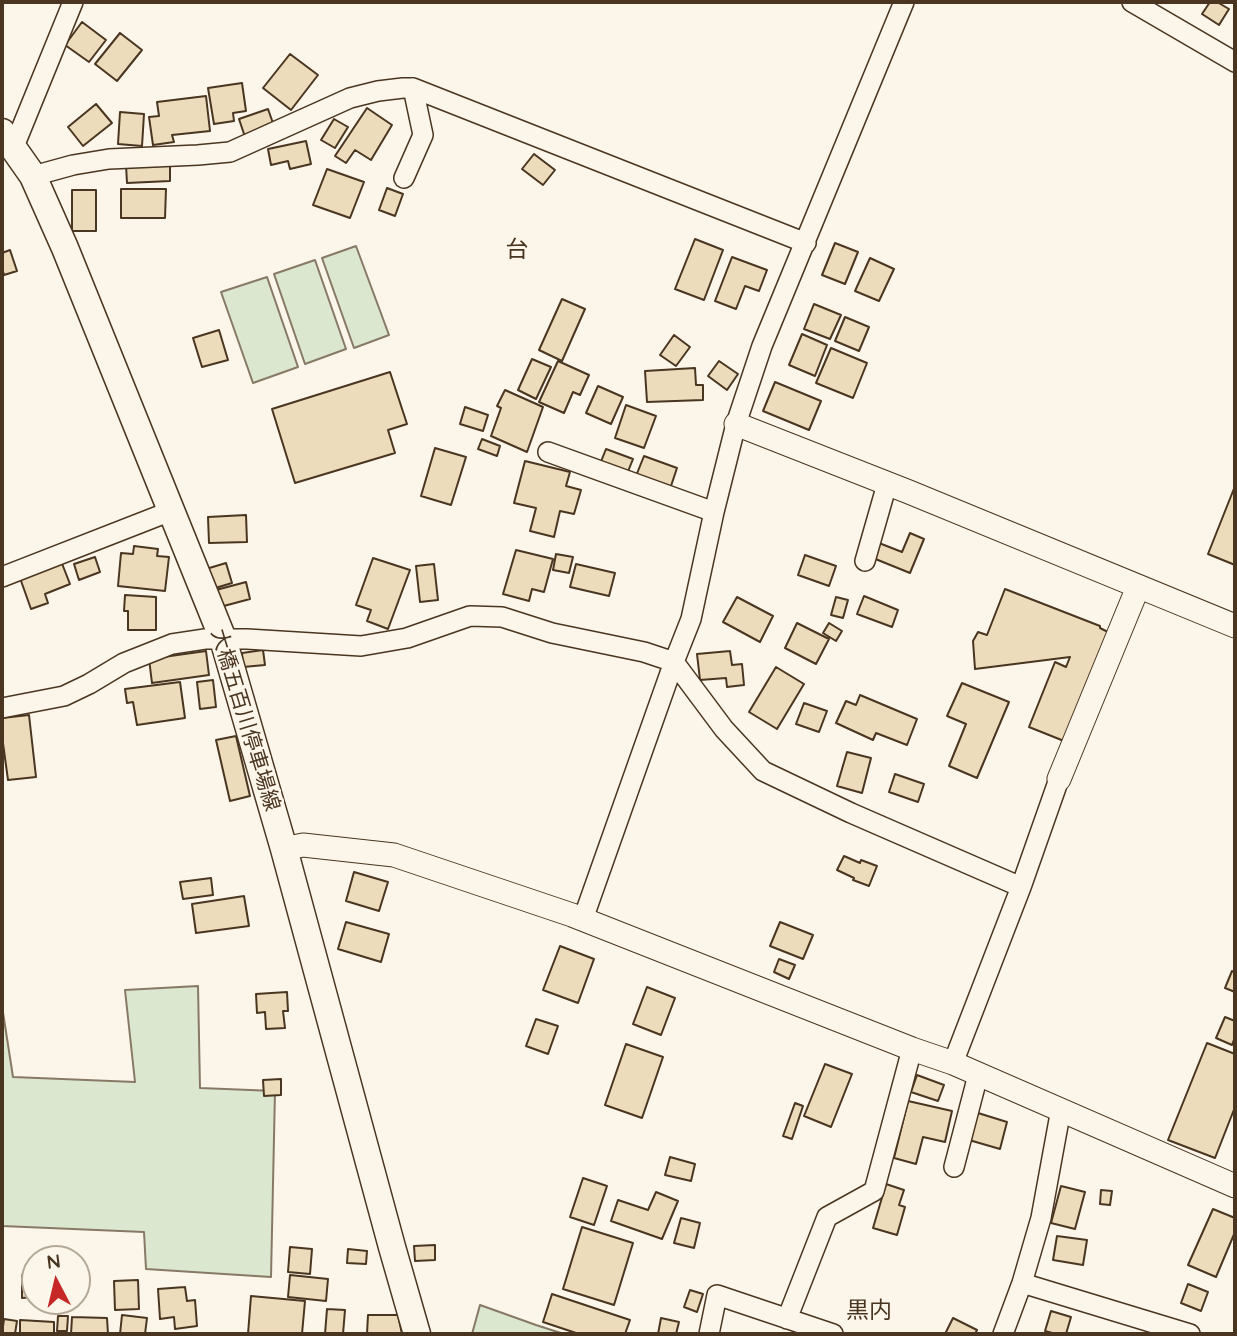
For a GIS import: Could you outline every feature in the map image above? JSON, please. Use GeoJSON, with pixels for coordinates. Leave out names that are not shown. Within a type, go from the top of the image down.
{"type":"FeatureCollection","features":[{"type":"Feature","properties":{"kind":"main road","name":"大橋五百川停車場線"},"geometry":{"type":"LineString","coordinates":[[7,141],[33,176],[65,248],[223,639],[284,849],[417,1334]]}},
{"type":"Feature","properties":{"kind":"street"},"geometry":{"type":"LineString","coordinates":[[7,141],[73,2]]}},
{"type":"Feature","properties":{"kind":"street"},"geometry":{"type":"LineString","coordinates":[[583,919],[691,619],[736,424],[762,346],[904,2]]}},
{"type":"Feature","properties":{"kind":"street"},"geometry":{"type":"LineString","coordinates":[[1132,2],[1235,62]]}},
{"type":"Feature","properties":{"kind":"street"},"geometry":{"type":"LineString","coordinates":[[33,176],[109,159],[230,152],[350,97],[413,88],[806,243]]}},
{"type":"Feature","properties":{"kind":"street"},"geometry":{"type":"LineString","coordinates":[[404,178],[423,135],[413,88]]}},
{"type":"Feature","properties":{"kind":"street"},"geometry":{"type":"LineString","coordinates":[[736,424],[1235,626]]}},
{"type":"Feature","properties":{"kind":"street"},"geometry":{"type":"LineString","coordinates":[[548,452],[714,512]]}},
{"type":"Feature","properties":{"kind":"street"},"geometry":{"type":"LineString","coordinates":[[865,561],[887,484]]}},
{"type":"Feature","properties":{"kind":"street"},"geometry":{"type":"LineString","coordinates":[[2,578],[171,511]]}},
{"type":"Feature","properties":{"kind":"street"},"geometry":{"type":"LineString","coordinates":[[953,1063],[1021,887],[1059,779],[1138,587]]}},
{"type":"Feature","properties":{"kind":"street"},"geometry":{"type":"LineString","coordinates":[[2,708],[64,696],[124,663],[172,644],[205,639],[247,639],[361,646],[407,638],[470,616],[502,617],[552,633],[643,652],[674,662],[724,729],[763,771],[1021,887]]}},
{"type":"Feature","properties":{"kind":"street"},"geometry":{"type":"LineString","coordinates":[[284,849],[303,845],[394,855],[583,919],[953,1063],[1235,1185]]}},
{"type":"Feature","properties":{"kind":"street"},"geometry":{"type":"LineString","coordinates":[[787,1319],[827,1217],[874,1192],[912,1049]]}},
{"type":"Feature","properties":{"kind":"street"},"geometry":{"type":"LineString","coordinates":[[954,1167],[978,1075]]}},
{"type":"Feature","properties":{"kind":"street"},"geometry":{"type":"LineString","coordinates":[[1003,1334],[1022,1283],[1041,1218],[1061,1110]]}},
{"type":"Feature","properties":{"kind":"street"},"geometry":{"type":"LineString","coordinates":[[1022,1283],[1190,1334]]}},
{"type":"Feature","properties":{"kind":"street"},"geometry":{"type":"LineString","coordinates":[[709,1334],[717,1295],[833,1334]]}},
{"type":"Feature","properties":{"kind":"green space"},"geometry":{"type":"Polygon","coordinates":[[[356,246],[389,335],[354,348],[322,258],[356,246]]]}},
{"type":"Feature","properties":{"kind":"green space"},"geometry":{"type":"Polygon","coordinates":[[[315,260],[346,349],[305,364],[274,274],[315,260]]]}},
{"type":"Feature","properties":{"kind":"green space"},"geometry":{"type":"Polygon","coordinates":[[[267,277],[298,367],[253,383],[221,292],[267,277]]]}},
{"type":"Feature","properties":{"kind":"green space"},"geometry":{"type":"Polygon","coordinates":[[[198,986],[200,1088],[275,1091],[271,1277],[146,1269],[144,1232],[2,1226],[2,1006],[13,1077],[135,1082],[125,990],[198,986]]]}},
{"type":"Feature","properties":{"kind":"green space"},"geometry":{"type":"Polygon","coordinates":[[[480,1305],[536,1325],[564,1334],[472,1334],[480,1305]]]}},
{"type":"Feature","properties":{"kind":"building"},"geometry":{"type":"Polygon","coordinates":[[[1210,2],[1217,2],[1229,9],[1219,25],[1202,14],[1210,2]]]}},
{"type":"Feature","properties":{"kind":"building"},"geometry":{"type":"Polygon","coordinates":[[[82,22],[106,40],[89,62],[65,45],[82,22]]]}},
{"type":"Feature","properties":{"kind":"building"},"geometry":{"type":"Polygon","coordinates":[[[120,33],[142,50],[117,81],[95,64],[120,33]]]}},
{"type":"Feature","properties":{"kind":"building"},"geometry":{"type":"Polygon","coordinates":[[[290,54],[318,75],[291,110],[263,88],[290,54]]]}},
{"type":"Feature","properties":{"kind":"building"},"geometry":{"type":"Polygon","coordinates":[[[242,83],[246,111],[233,113],[234,121],[214,124],[208,88],[242,83]]]}},
{"type":"Feature","properties":{"kind":"building"},"geometry":{"type":"Polygon","coordinates":[[[206,96],[210,131],[172,135],[174,142],[153,145],[149,117],[159,116],[157,102],[206,96]]]}},
{"type":"Feature","properties":{"kind":"building"},"geometry":{"type":"Polygon","coordinates":[[[96,104],[112,123],[83,146],[68,127],[96,104]]]}},
{"type":"Feature","properties":{"kind":"building"},"geometry":{"type":"Polygon","coordinates":[[[367,108],[392,125],[371,160],[355,150],[346,163],[335,156],[367,108]]]}},
{"type":"Feature","properties":{"kind":"building"},"geometry":{"type":"Polygon","coordinates":[[[268,109],[274,126],[245,137],[239,119],[268,109]]]}},
{"type":"Feature","properties":{"kind":"building"},"geometry":{"type":"Polygon","coordinates":[[[120,112],[144,114],[142,146],[118,144],[120,112]]]}},
{"type":"Feature","properties":{"kind":"building"},"geometry":{"type":"Polygon","coordinates":[[[334,119],[348,127],[335,148],[321,140],[334,119]]]}},
{"type":"Feature","properties":{"kind":"building"},"geometry":{"type":"Polygon","coordinates":[[[306,141],[311,164],[290,169],[288,161],[271,165],[268,149],[306,141]]]}},
{"type":"Feature","properties":{"kind":"building"},"geometry":{"type":"Polygon","coordinates":[[[534,154],[555,170],[543,185],[522,169],[534,154]]]}},
{"type":"Feature","properties":{"kind":"building"},"geometry":{"type":"Polygon","coordinates":[[[170,164],[170,181],[127,183],[126,165],[170,164]]]}},
{"type":"Feature","properties":{"kind":"building"},"geometry":{"type":"Polygon","coordinates":[[[327,169],[364,182],[350,218],[313,205],[327,169]]]}},
{"type":"Feature","properties":{"kind":"building"},"geometry":{"type":"Polygon","coordinates":[[[387,188],[403,194],[395,216],[379,210],[387,188]]]}},
{"type":"Feature","properties":{"kind":"building"},"geometry":{"type":"Polygon","coordinates":[[[121,189],[166,189],[165,218],[121,218],[121,189]]]}},
{"type":"Feature","properties":{"kind":"building"},"geometry":{"type":"Polygon","coordinates":[[[72,190],[96,190],[96,231],[72,231],[72,190]]]}},
{"type":"Feature","properties":{"kind":"building"},"geometry":{"type":"Polygon","coordinates":[[[695,239],[723,250],[704,300],[675,289],[695,239]]]}},
{"type":"Feature","properties":{"kind":"building"},"geometry":{"type":"Polygon","coordinates":[[[835,243],[858,252],[845,284],[822,275],[835,243]]]}},
{"type":"Feature","properties":{"kind":"building"},"geometry":{"type":"Polygon","coordinates":[[[10,250],[17,271],[4,275],[2,253],[10,250]]]}},
{"type":"Feature","properties":{"kind":"building"},"geometry":{"type":"Polygon","coordinates":[[[732,257],[767,270],[759,291],[745,286],[736,309],[715,301],[732,257]]]}},
{"type":"Feature","properties":{"kind":"building"},"geometry":{"type":"Polygon","coordinates":[[[870,258],[894,269],[879,301],[855,291],[870,258]]]}},
{"type":"Feature","properties":{"kind":"building"},"geometry":{"type":"Polygon","coordinates":[[[562,299],[585,309],[562,361],[539,350],[562,299]]]}},
{"type":"Feature","properties":{"kind":"building"},"geometry":{"type":"Polygon","coordinates":[[[814,304],[841,315],[830,339],[804,329],[814,304]]]}},
{"type":"Feature","properties":{"kind":"building"},"geometry":{"type":"Polygon","coordinates":[[[845,317],[869,327],[859,351],[835,341],[845,317]]]}},
{"type":"Feature","properties":{"kind":"building"},"geometry":{"type":"Polygon","coordinates":[[[219,330],[228,360],[202,367],[193,338],[219,330]]]}},
{"type":"Feature","properties":{"kind":"building"},"geometry":{"type":"Polygon","coordinates":[[[802,334],[827,345],[815,376],[789,365],[802,334]]]}},
{"type":"Feature","properties":{"kind":"building"},"geometry":{"type":"Polygon","coordinates":[[[674,335],[690,347],[676,366],[660,355],[674,335]]]}},
{"type":"Feature","properties":{"kind":"building"},"geometry":{"type":"Polygon","coordinates":[[[831,348],[867,363],[853,398],[816,383],[831,348]]]}},
{"type":"Feature","properties":{"kind":"building"},"geometry":{"type":"Polygon","coordinates":[[[532,359],[551,367],[536,399],[518,390],[532,359]]]}},
{"type":"Feature","properties":{"kind":"building"},"geometry":{"type":"Polygon","coordinates":[[[558,361],[589,375],[580,395],[573,392],[564,413],[539,402],[558,361]]]}},
{"type":"Feature","properties":{"kind":"building"},"geometry":{"type":"Polygon","coordinates":[[[719,361],[738,374],[727,390],[708,376],[719,361]]]}},
{"type":"Feature","properties":{"kind":"building"},"geometry":{"type":"Polygon","coordinates":[[[695,368],[696,385],[703,385],[703,400],[647,402],[645,371],[695,368]]]}},
{"type":"Feature","properties":{"kind":"building"},"geometry":{"type":"Polygon","coordinates":[[[390,372],[407,424],[388,430],[395,453],[295,483],[272,409],[390,372]]]}},
{"type":"Feature","properties":{"kind":"building"},"geometry":{"type":"Polygon","coordinates":[[[775,382],[821,401],[809,430],[763,411],[775,382]]]}},
{"type":"Feature","properties":{"kind":"building"},"geometry":{"type":"Polygon","coordinates":[[[598,386],[623,397],[611,424],[586,413],[598,386]]]}},
{"type":"Feature","properties":{"kind":"building"},"geometry":{"type":"Polygon","coordinates":[[[505,390],[543,407],[527,452],[491,436],[501,408],[497,406],[505,390]]]}},
{"type":"Feature","properties":{"kind":"building"},"geometry":{"type":"Polygon","coordinates":[[[626,405],[656,416],[644,448],[615,438],[626,405]]]}},
{"type":"Feature","properties":{"kind":"building"},"geometry":{"type":"Polygon","coordinates":[[[465,407],[488,415],[483,431],[460,424],[465,407]]]}},
{"type":"Feature","properties":{"kind":"building"},"geometry":{"type":"Polygon","coordinates":[[[482,439],[500,446],[497,456],[478,449],[482,439]]]}},
{"type":"Feature","properties":{"kind":"building"},"geometry":{"type":"Polygon","coordinates":[[[435,448],[466,457],[451,505],[421,496],[435,448]]]}},
{"type":"Feature","properties":{"kind":"building"},"geometry":{"type":"Polygon","coordinates":[[[606,449],[633,459],[627,474],[600,464],[606,449]]]}},
{"type":"Feature","properties":{"kind":"building"},"geometry":{"type":"Polygon","coordinates":[[[644,456],[677,468],[670,489],[636,476],[644,456]]]}},
{"type":"Feature","properties":{"kind":"building"},"geometry":{"type":"Polygon","coordinates":[[[525,461],[570,472],[566,486],[581,490],[574,514],[560,511],[554,537],[530,531],[536,508],[514,503],[525,461]]]}},
{"type":"Feature","properties":{"kind":"building"},"geometry":{"type":"Polygon","coordinates":[[[1235,486],[1235,565],[1208,554],[1235,486]]]}},
{"type":"Feature","properties":{"kind":"building"},"geometry":{"type":"Polygon","coordinates":[[[246,515],[247,542],[209,543],[208,517],[246,515]]]}},
{"type":"Feature","properties":{"kind":"building"},"geometry":{"type":"Polygon","coordinates":[[[910,533],[924,539],[910,573],[873,558],[879,543],[902,552],[910,533]]]}},
{"type":"Feature","properties":{"kind":"building"},"geometry":{"type":"Polygon","coordinates":[[[134,546],[158,549],[157,556],[169,557],[165,591],[118,586],[121,553],[133,554],[134,546]]]}},
{"type":"Feature","properties":{"kind":"building"},"geometry":{"type":"Polygon","coordinates":[[[516,550],[553,559],[544,592],[532,589],[529,601],[503,594],[516,550]]]}},
{"type":"Feature","properties":{"kind":"building"},"geometry":{"type":"Polygon","coordinates":[[[556,554],[573,557],[569,573],[553,570],[556,554]]]}},
{"type":"Feature","properties":{"kind":"building"},"geometry":{"type":"Polygon","coordinates":[[[805,555],[836,566],[829,586],[798,575],[805,555]]]}},
{"type":"Feature","properties":{"kind":"building"},"geometry":{"type":"Polygon","coordinates":[[[95,557],[100,572],[79,580],[74,564],[95,557]]]}},
{"type":"Feature","properties":{"kind":"building"},"geometry":{"type":"Polygon","coordinates":[[[373,558],[410,570],[388,629],[367,621],[371,610],[356,605],[373,558]]]}},
{"type":"Feature","properties":{"kind":"building"},"geometry":{"type":"Polygon","coordinates":[[[61,561],[70,584],[45,594],[48,603],[31,609],[20,578],[61,561]]]}},
{"type":"Feature","properties":{"kind":"building"},"geometry":{"type":"Polygon","coordinates":[[[226,563],[232,583],[212,589],[206,569],[226,563]]]}},
{"type":"Feature","properties":{"kind":"building"},"geometry":{"type":"Polygon","coordinates":[[[434,564],[438,600],[420,602],[416,566],[434,564]]]}},
{"type":"Feature","properties":{"kind":"building"},"geometry":{"type":"Polygon","coordinates":[[[576,564],[615,573],[609,596],[570,587],[576,564]]]}},
{"type":"Feature","properties":{"kind":"building"},"geometry":{"type":"Polygon","coordinates":[[[246,582],[250,599],[220,607],[216,590],[246,582]]]}},
{"type":"Feature","properties":{"kind":"building"},"geometry":{"type":"Polygon","coordinates":[[[1005,589],[1100,626],[1108,632],[1064,741],[1029,727],[1055,662],[1066,667],[1070,657],[975,669],[973,641],[978,632],[987,635],[1005,589]]]}},
{"type":"Feature","properties":{"kind":"building"},"geometry":{"type":"Polygon","coordinates":[[[125,595],[156,597],[156,630],[128,630],[128,611],[124,611],[125,595]]]}},
{"type":"Feature","properties":{"kind":"building"},"geometry":{"type":"Polygon","coordinates":[[[864,596],[898,610],[892,627],[857,614],[864,596]]]}},
{"type":"Feature","properties":{"kind":"building"},"geometry":{"type":"Polygon","coordinates":[[[737,597],[773,616],[760,642],[723,622],[737,597]]]}},
{"type":"Feature","properties":{"kind":"building"},"geometry":{"type":"Polygon","coordinates":[[[836,597],[848,600],[843,618],[831,615],[836,597]]]}},
{"type":"Feature","properties":{"kind":"building"},"geometry":{"type":"Polygon","coordinates":[[[797,623],[829,639],[816,664],[785,648],[797,623]]]}},
{"type":"Feature","properties":{"kind":"building"},"geometry":{"type":"Polygon","coordinates":[[[829,623],[842,631],[836,641],[823,633],[829,623]]]}},
{"type":"Feature","properties":{"kind":"building"},"geometry":{"type":"Polygon","coordinates":[[[263,650],[265,665],[243,667],[242,653],[263,650]]]}},
{"type":"Feature","properties":{"kind":"building"},"geometry":{"type":"Polygon","coordinates":[[[206,651],[209,675],[152,683],[149,659],[206,651]]]}},
{"type":"Feature","properties":{"kind":"building"},"geometry":{"type":"Polygon","coordinates":[[[730,651],[732,665],[742,664],[744,685],[727,687],[726,678],[700,680],[697,654],[730,651]]]}},
{"type":"Feature","properties":{"kind":"building"},"geometry":{"type":"Polygon","coordinates":[[[776,667],[804,684],[777,729],[749,712],[776,667]]]}},
{"type":"Feature","properties":{"kind":"building"},"geometry":{"type":"Polygon","coordinates":[[[213,680],[216,707],[200,709],[197,682],[213,680]]]}},
{"type":"Feature","properties":{"kind":"building"},"geometry":{"type":"Polygon","coordinates":[[[180,682],[185,718],[137,725],[133,702],[127,703],[125,689],[180,682]]]}},
{"type":"Feature","properties":{"kind":"building"},"geometry":{"type":"Polygon","coordinates":[[[962,683],[1009,702],[977,778],[949,766],[966,724],[947,716],[962,683]]]}},
{"type":"Feature","properties":{"kind":"building"},"geometry":{"type":"Polygon","coordinates":[[[860,695],[917,719],[907,745],[876,733],[873,740],[836,723],[846,701],[856,705],[860,695]]]}},
{"type":"Feature","properties":{"kind":"building"},"geometry":{"type":"Polygon","coordinates":[[[804,703],[827,711],[819,732],[796,724],[804,703]]]}},
{"type":"Feature","properties":{"kind":"building"},"geometry":{"type":"Polygon","coordinates":[[[29,715],[36,777],[8,780],[2,718],[29,715]]]}},
{"type":"Feature","properties":{"kind":"building"},"geometry":{"type":"Polygon","coordinates":[[[236,736],[250,796],[230,801],[216,740],[236,736]]]}},
{"type":"Feature","properties":{"kind":"building"},"geometry":{"type":"Polygon","coordinates":[[[847,752],[871,758],[862,793],[837,786],[847,752]]]}},
{"type":"Feature","properties":{"kind":"building"},"geometry":{"type":"Polygon","coordinates":[[[895,774],[924,784],[918,802],[889,792],[895,774]]]}},
{"type":"Feature","properties":{"kind":"building"},"geometry":{"type":"Polygon","coordinates":[[[844,856],[877,866],[869,886],[837,870],[844,856]]]}},
{"type":"Feature","properties":{"kind":"building"},"geometry":{"type":"Polygon","coordinates":[[[354,872],[388,882],[379,911],[346,901],[354,872]]]}},
{"type":"Feature","properties":{"kind":"building"},"geometry":{"type":"Polygon","coordinates":[[[211,878],[213,895],[183,899],[180,882],[211,878]]]}},
{"type":"Feature","properties":{"kind":"building"},"geometry":{"type":"Polygon","coordinates":[[[244,896],[249,926],[196,933],[192,904],[244,896]]]}},
{"type":"Feature","properties":{"kind":"building"},"geometry":{"type":"Polygon","coordinates":[[[346,922],[389,934],[381,962],[338,949],[346,922]]]}},
{"type":"Feature","properties":{"kind":"building"},"geometry":{"type":"Polygon","coordinates":[[[780,922],[813,935],[803,959],[770,946],[780,922]]]}},
{"type":"Feature","properties":{"kind":"building"},"geometry":{"type":"Polygon","coordinates":[[[560,946],[594,959],[578,1003],[543,990],[560,946]]]}},
{"type":"Feature","properties":{"kind":"building"},"geometry":{"type":"Polygon","coordinates":[[[779,959],[795,965],[789,979],[774,972],[779,959]]]}},
{"type":"Feature","properties":{"kind":"building"},"geometry":{"type":"Polygon","coordinates":[[[1232,971],[1235,973],[1235,992],[1225,988],[1232,971]]]}},
{"type":"Feature","properties":{"kind":"building"},"geometry":{"type":"Polygon","coordinates":[[[647,987],[675,998],[661,1035],[633,1024],[647,987]]]}},
{"type":"Feature","properties":{"kind":"building"},"geometry":{"type":"Polygon","coordinates":[[[287,992],[288,1011],[283,1011],[285,1028],[266,1029],[265,1012],[257,1013],[256,994],[287,992]]]}},
{"type":"Feature","properties":{"kind":"building"},"geometry":{"type":"Polygon","coordinates":[[[1225,1017],[1235,1021],[1232,1045],[1216,1038],[1225,1017]]]}},
{"type":"Feature","properties":{"kind":"building"},"geometry":{"type":"Polygon","coordinates":[[[536,1019],[558,1026],[548,1054],[526,1046],[536,1019]]]}},
{"type":"Feature","properties":{"kind":"building"},"geometry":{"type":"Polygon","coordinates":[[[1207,1043],[1235,1054],[1235,1107],[1215,1158],[1168,1140],[1207,1043]]]}},
{"type":"Feature","properties":{"kind":"building"},"geometry":{"type":"Polygon","coordinates":[[[626,1044],[663,1057],[642,1118],[605,1105],[626,1044]]]}},
{"type":"Feature","properties":{"kind":"building"},"geometry":{"type":"Polygon","coordinates":[[[825,1064],[852,1074],[831,1127],[804,1116],[825,1064]]]}},
{"type":"Feature","properties":{"kind":"building"},"geometry":{"type":"Polygon","coordinates":[[[917,1075],[944,1085],[938,1101],[911,1092],[917,1075]]]}},
{"type":"Feature","properties":{"kind":"building"},"geometry":{"type":"Polygon","coordinates":[[[281,1079],[281,1095],[264,1096],[263,1080],[281,1079]]]}},
{"type":"Feature","properties":{"kind":"building"},"geometry":{"type":"Polygon","coordinates":[[[908,1101],[952,1111],[945,1142],[923,1137],[916,1164],[894,1158],[908,1101]]]}},
{"type":"Feature","properties":{"kind":"building"},"geometry":{"type":"Polygon","coordinates":[[[795,1103],[803,1106],[792,1139],[783,1136],[795,1103]]]}},
{"type":"Feature","properties":{"kind":"building"},"geometry":{"type":"Polygon","coordinates":[[[978,1113],[1007,1122],[1000,1149],[969,1140],[978,1113]]]}},
{"type":"Feature","properties":{"kind":"building"},"geometry":{"type":"Polygon","coordinates":[[[670,1157],[695,1164],[691,1181],[665,1175],[670,1157]]]}},
{"type":"Feature","properties":{"kind":"building"},"geometry":{"type":"Polygon","coordinates":[[[583,1178],[607,1186],[594,1225],[570,1217],[583,1178]]]}},
{"type":"Feature","properties":{"kind":"building"},"geometry":{"type":"Polygon","coordinates":[[[886,1184],[904,1190],[899,1205],[905,1207],[897,1235],[873,1228],[886,1184]]]}},
{"type":"Feature","properties":{"kind":"building"},"geometry":{"type":"Polygon","coordinates":[[[1061,1186],[1085,1192],[1075,1229],[1051,1223],[1061,1186]]]}},
{"type":"Feature","properties":{"kind":"building"},"geometry":{"type":"Polygon","coordinates":[[[1101,1190],[1112,1191],[1110,1205],[1100,1204],[1101,1190]]]}},
{"type":"Feature","properties":{"kind":"building"},"geometry":{"type":"Polygon","coordinates":[[[656,1192],[678,1201],[662,1239],[611,1221],[618,1200],[648,1210],[656,1192]]]}},
{"type":"Feature","properties":{"kind":"building"},"geometry":{"type":"Polygon","coordinates":[[[1213,1209],[1235,1218],[1235,1232],[1216,1277],[1188,1265],[1213,1209]]]}},
{"type":"Feature","properties":{"kind":"building"},"geometry":{"type":"Polygon","coordinates":[[[681,1218],[700,1223],[694,1248],[674,1243],[681,1218]]]}},
{"type":"Feature","properties":{"kind":"building"},"geometry":{"type":"Polygon","coordinates":[[[582,1227],[633,1243],[614,1305],[563,1289],[582,1227]]]}},
{"type":"Feature","properties":{"kind":"building"},"geometry":{"type":"Polygon","coordinates":[[[1057,1236],[1087,1240],[1083,1265],[1053,1260],[1057,1236]]]}},
{"type":"Feature","properties":{"kind":"building"},"geometry":{"type":"Polygon","coordinates":[[[435,1245],[435,1260],[415,1261],[414,1246],[435,1245]]]}},
{"type":"Feature","properties":{"kind":"building"},"geometry":{"type":"Polygon","coordinates":[[[290,1247],[312,1249],[310,1274],[288,1272],[290,1247]]]}},
{"type":"Feature","properties":{"kind":"building"},"geometry":{"type":"Polygon","coordinates":[[[348,1249],[367,1251],[366,1264],[347,1263],[348,1249]]]}},
{"type":"Feature","properties":{"kind":"building"},"geometry":{"type":"Polygon","coordinates":[[[290,1275],[328,1279],[326,1301],[288,1297],[290,1275]]]}},
{"type":"Feature","properties":{"kind":"building"},"geometry":{"type":"Polygon","coordinates":[[[138,1280],[139,1309],[115,1310],[114,1281],[138,1280]]]}},
{"type":"Feature","properties":{"kind":"building"},"geometry":{"type":"Polygon","coordinates":[[[1188,1284],[1208,1292],[1201,1311],[1181,1303],[1188,1284]]]}},
{"type":"Feature","properties":{"kind":"building"},"geometry":{"type":"Polygon","coordinates":[[[185,1287],[187,1301],[195,1300],[197,1326],[175,1329],[174,1317],[160,1319],[158,1289],[185,1287]]]}},
{"type":"Feature","properties":{"kind":"building"},"geometry":{"type":"Polygon","coordinates":[[[690,1290],[703,1294],[697,1312],[684,1307],[690,1290]]]}},
{"type":"Feature","properties":{"kind":"building"},"geometry":{"type":"Polygon","coordinates":[[[552,1294],[630,1320],[625,1334],[579,1334],[543,1322],[552,1294]]]}},
{"type":"Feature","properties":{"kind":"building"},"geometry":{"type":"Polygon","coordinates":[[[251,1296],[305,1301],[302,1334],[248,1334],[251,1296]]]}},
{"type":"Feature","properties":{"kind":"building"},"geometry":{"type":"Polygon","coordinates":[[[327,1309],[345,1310],[343,1334],[325,1334],[327,1309]]]}},
{"type":"Feature","properties":{"kind":"building"},"geometry":{"type":"Polygon","coordinates":[[[1051,1311],[1071,1317],[1066,1334],[1045,1331],[1051,1311]]]}},
{"type":"Feature","properties":{"kind":"building"},"geometry":{"type":"Polygon","coordinates":[[[122,1315],[147,1318],[145,1334],[120,1334],[122,1315]]]}},
{"type":"Feature","properties":{"kind":"building"},"geometry":{"type":"Polygon","coordinates":[[[368,1315],[398,1315],[402,1334],[367,1334],[368,1315]]]}},
{"type":"Feature","properties":{"kind":"building"},"geometry":{"type":"Polygon","coordinates":[[[58,1316],[68,1316],[67,1331],[57,1331],[58,1316]]]}},
{"type":"Feature","properties":{"kind":"building"},"geometry":{"type":"Polygon","coordinates":[[[72,1317],[107,1318],[108,1334],[71,1334],[72,1317]]]}},
{"type":"Feature","properties":{"kind":"building"},"geometry":{"type":"Polygon","coordinates":[[[661,1318],[679,1322],[676,1334],[658,1334],[661,1318]]]}},
{"type":"Feature","properties":{"kind":"building"},"geometry":{"type":"Polygon","coordinates":[[[953,1318],[977,1330],[975,1334],[945,1334],[953,1318]]]}},
{"type":"Feature","properties":{"kind":"building"},"geometry":{"type":"Polygon","coordinates":[[[4,1319],[17,1321],[15,1334],[2,1334],[4,1319]]]}},
{"type":"Feature","properties":{"kind":"building"},"geometry":{"type":"Polygon","coordinates":[[[20,1320],[54,1322],[54,1334],[20,1334],[20,1320]]]}},
{"type":"Feature","properties":{"kind":"district","name":"台"},"geometry":{"type":"Point","coordinates":[517,250]}},
{"type":"Feature","properties":{"kind":"district","name":"黒内"},"geometry":{"type":"Point","coordinates":[869,1311]}}]}
